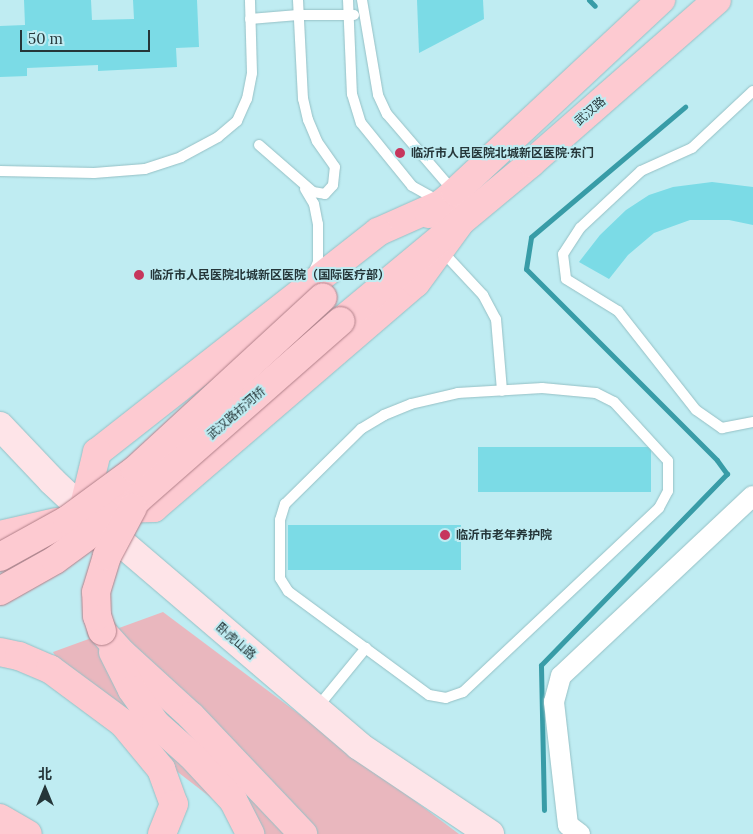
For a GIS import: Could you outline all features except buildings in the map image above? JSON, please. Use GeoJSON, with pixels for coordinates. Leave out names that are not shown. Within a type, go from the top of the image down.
{"type":"FeatureCollection","features":[{"type":"Feature","properties":{"kind":"main road"},"geometry":{"type":"LineString","coordinates":[[0,535],[75,515],[154,508],[416,283],[440,250],[453,205],[661,0]]}},
{"type":"Feature","properties":{"kind":"main road","name":"武汉路"},"geometry":{"type":"LineString","coordinates":[[453,205],[717,0]]}},
{"type":"Feature","properties":{"kind":"main road","name":"武汉路祊河桥"},"geometry":{"type":"LineString","coordinates":[[0,557],[75,515],[136,470],[315,292],[453,205]]}},
{"type":"Feature","properties":{"kind":"main road","name":"武汉路祊河桥"},"geometry":{"type":"LineString","coordinates":[[0,591],[55,560],[137,500],[341,321],[453,205]]}},
{"type":"Feature","properties":{"kind":"main road"},"geometry":{"type":"LineString","coordinates":[[75,515],[97,452],[315,292]]}},
{"type":"Feature","properties":{"kind":"main road"},"geometry":{"type":"LineString","coordinates":[[137,500],[107,556],[96,592],[97,616],[102,631],[132,690],[156,724],[191,755],[233,800],[250,834]]}},
{"type":"Feature","properties":{"kind":"main road"},"geometry":{"type":"LineString","coordinates":[[102,631],[123,654],[191,716],[303,834]]}},
{"type":"Feature","properties":{"kind":"main road"},"geometry":{"type":"LineString","coordinates":[[0,652],[20,656],[50,669],[123,723],[161,769],[174,804],[162,834]]}},
{"type":"Feature","properties":{"kind":"main road"},"geometry":{"type":"LineString","coordinates":[[0,818],[28,834]]}},
{"type":"Feature","properties":{"kind":"street","name":"卧虎山路"},"geometry":{"type":"LineString","coordinates":[[0,426],[52,481],[75,515],[316,709],[359,746],[490,834]]}},
{"type":"Feature","properties":{"kind":"street"},"geometry":{"type":"LineString","coordinates":[[580,834],[568,825],[554,702],[561,676],[753,496]]}},
{"type":"Feature","properties":{"kind":"lane"},"geometry":{"type":"LineString","coordinates":[[0,171],[94,173],[145,169],[181,157],[218,137],[237,121],[247,99],[252,73],[250,0]]}},
{"type":"Feature","properties":{"kind":"lane"},"geometry":{"type":"LineString","coordinates":[[260,145],[301,184],[313,192],[325,194],[333,185],[335,167],[317,141],[308,120],[303,99],[298,0]]}},
{"type":"Feature","properties":{"kind":"lane"},"geometry":{"type":"LineString","coordinates":[[348,0],[352,94],[362,123],[412,186],[453,205]]}},
{"type":"Feature","properties":{"kind":"lane"},"geometry":{"type":"LineString","coordinates":[[362,0],[363,15],[378,95],[386,114],[453,205]]}},
{"type":"Feature","properties":{"kind":"lane"},"geometry":{"type":"LineString","coordinates":[[250,19],[298,15],[363,15]]}},
{"type":"Feature","properties":{"kind":"lane"},"geometry":{"type":"LineString","coordinates":[[753,91],[692,148],[641,171],[580,228],[563,254],[566,279],[618,312],[696,410],[722,428],[753,422]]}},
{"type":"Feature","properties":{"kind":"lane"},"geometry":{"type":"LineString","coordinates":[[301,184],[314,204],[318,224],[318,262],[315,292]]}},
{"type":"Feature","properties":{"kind":"lane"},"geometry":{"type":"LineString","coordinates":[[440,250],[483,295],[496,319],[502,390]]}},
{"type":"Feature","properties":{"kind":"lane"},"geometry":{"type":"LineString","coordinates":[[542,388],[596,393],[614,402],[668,461],[668,491],[659,508],[463,692],[446,698],[429,695],[288,591],[280,578],[280,520],[285,504],[360,429],[384,415],[411,404],[458,393],[502,390],[542,388]]}},
{"type":"Feature","properties":{"kind":"lane"},"geometry":{"type":"LineString","coordinates":[[316,709],[366,648]]}},
{"type":"Feature","properties":{"kind":"shaded area"},"geometry":{"type":"Polygon","coordinates":[[[163,612],[459,834],[258,834],[78,695],[53,652],[163,612]]]}},
{"type":"Feature","properties":{"kind":"waterway"},"geometry":{"type":"LineString","coordinates":[[589,0],[595,6]]}},
{"type":"Feature","properties":{"kind":"waterway"},"geometry":{"type":"LineString","coordinates":[[544,810],[541,665],[727,474],[717,460],[526,269],[531,237],[685,107]]}},
{"type":"Feature","properties":{"kind":"place","name":"临沂市人民医院北城新区医院·东门"},"geometry":{"type":"Point","coordinates":[400,153]}},
{"type":"Feature","properties":{"kind":"place","name":"临沂市人民医院北城新区医院（国际医疗部）"},"geometry":{"type":"Point","coordinates":[139,275]}},
{"type":"Feature","properties":{"kind":"place","name":"临沂市老年养护院"},"geometry":{"type":"Point","coordinates":[445,535]}}]}
